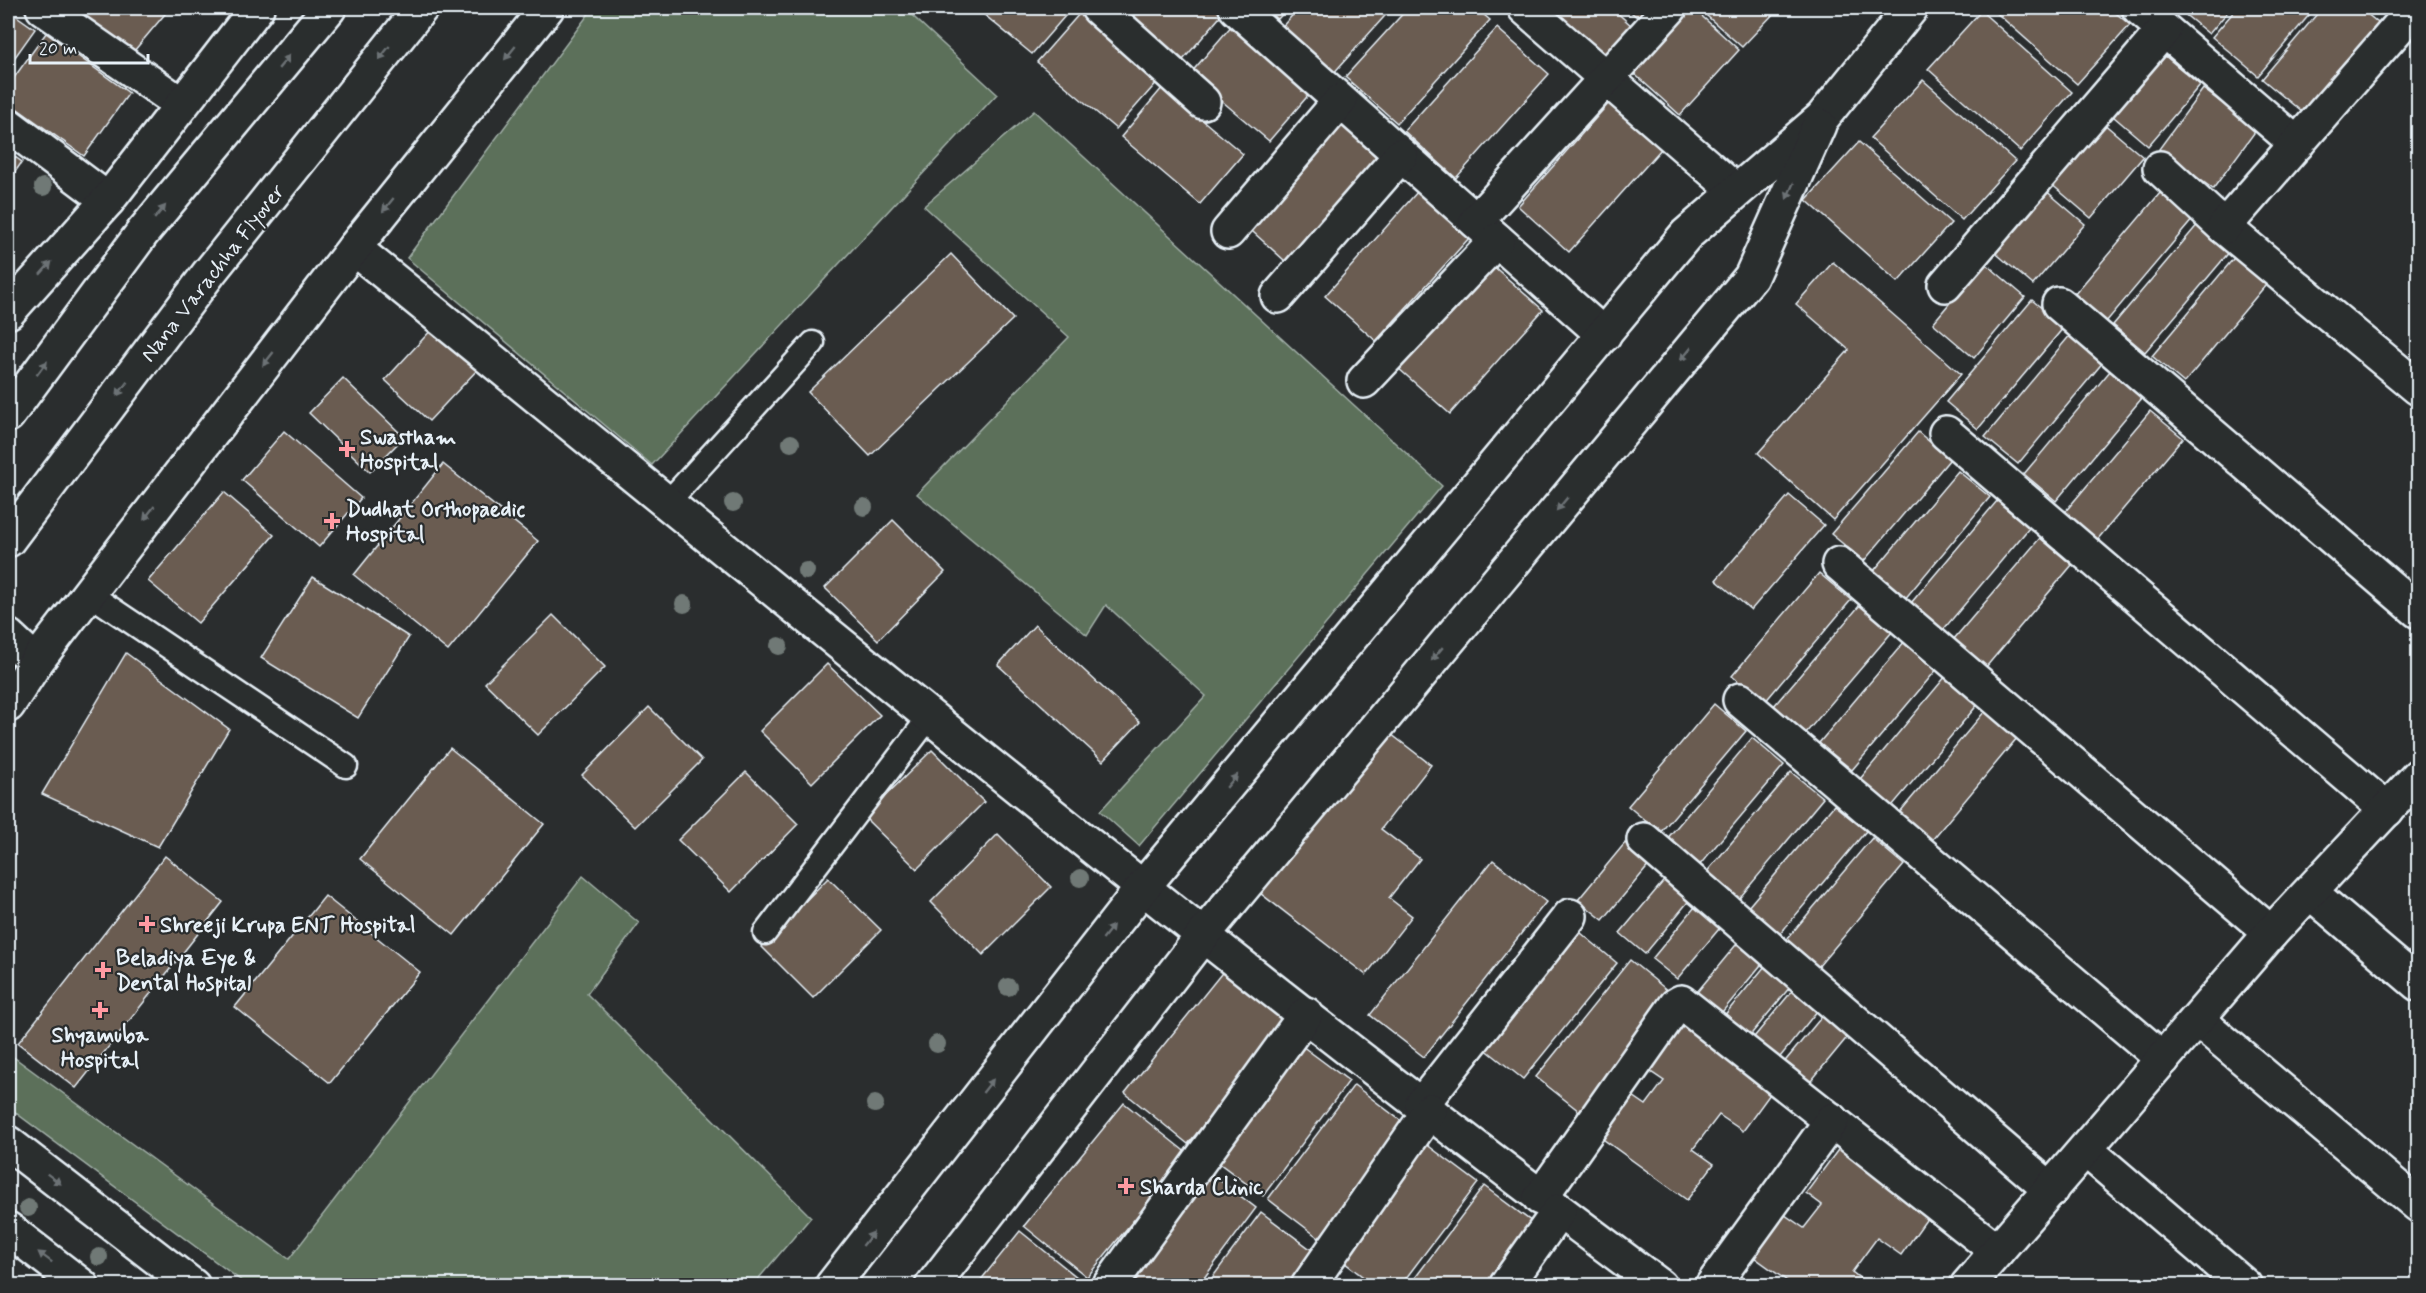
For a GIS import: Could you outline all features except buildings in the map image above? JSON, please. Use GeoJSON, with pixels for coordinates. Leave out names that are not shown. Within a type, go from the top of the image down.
{"type":"FeatureCollection","features":[{"type":"Feature","properties":{"kind":"street"},"geometry":{"type":"LineString","coordinates":[[43,8],[182,104]]}},
{"type":"Feature","properties":{"kind":"street"},"geometry":{"type":"LineString","coordinates":[[8,312],[108,200],[257,8]]}},
{"type":"Feature","properties":{"kind":"street"},"geometry":{"type":"LineString","coordinates":[[8,415],[143,232],[329,8]]}},
{"type":"Feature","properties":{"kind":"street","name":"Nana Varachha Flyover"},"geometry":{"type":"LineString","coordinates":[[8,540],[209,273],[421,8]]}},
{"type":"Feature","properties":{"kind":"street"},"geometry":{"type":"LineString","coordinates":[[8,705],[36,662],[88,593],[354,248],[547,8]]}},
{"type":"Feature","properties":{"kind":"street"},"geometry":{"type":"LineString","coordinates":[[1098,8],[1203,102]]}},
{"type":"Feature","properties":{"kind":"street"},"geometry":{"type":"LineString","coordinates":[[1236,8],[1604,335]]}},
{"type":"Feature","properties":{"kind":"street"},"geometry":{"type":"LineString","coordinates":[[1525,8],[1736,191]]}},
{"type":"Feature","properties":{"kind":"street"},"geometry":{"type":"LineString","coordinates":[[1364,381],[1486,230],[1604,77],[1670,8]]}},
{"type":"Feature","properties":{"kind":"street"},"geometry":{"type":"LineString","coordinates":[[832,1286],[1143,887],[1686,235],[1822,118],[1911,8]]}},
{"type":"Feature","properties":{"kind":"street"},"geometry":{"type":"LineString","coordinates":[[2139,8],[2297,144]]}},
{"type":"Feature","properties":{"kind":"street"},"geometry":{"type":"LineString","coordinates":[[2224,227],[2404,21]]}},
{"type":"Feature","properties":{"kind":"street"},"geometry":{"type":"LineString","coordinates":[[1945,285],[2164,30]]}},
{"type":"Feature","properties":{"kind":"street"},"geometry":{"type":"LineString","coordinates":[[1228,232],[1340,101]]}},
{"type":"Feature","properties":{"kind":"street"},"geometry":{"type":"LineString","coordinates":[[932,1286],[1204,934],[1751,277],[1822,118]]}},
{"type":"Feature","properties":{"kind":"street"},"geometry":{"type":"LineString","coordinates":[[8,125],[108,200]]}},
{"type":"Feature","properties":{"kind":"street"},"geometry":{"type":"LineString","coordinates":[[1278,296],[1401,155]]}},
{"type":"Feature","properties":{"kind":"street"},"geometry":{"type":"LineString","coordinates":[[2160,168],[2224,227],[2418,388]]}},
{"type":"Feature","properties":{"kind":"street"},"geometry":{"type":"LineString","coordinates":[[354,248],[1143,887],[1550,1204],[1660,1286]]}},
{"type":"Feature","properties":{"kind":"street"},"geometry":{"type":"LineString","coordinates":[[2059,304],[2418,611]]}},
{"type":"Feature","properties":{"kind":"street"},"geometry":{"type":"LineString","coordinates":[[1946,433],[2387,810]]}},
{"type":"Feature","properties":{"kind":"street"},"geometry":{"type":"LineString","coordinates":[[1839,564],[2271,933]]}},
{"type":"Feature","properties":{"kind":"street"},"geometry":{"type":"LineString","coordinates":[[8,636],[36,662]]}},
{"type":"Feature","properties":{"kind":"street"},"geometry":{"type":"LineString","coordinates":[[1740,700],[2163,1059]]}},
{"type":"Feature","properties":{"kind":"street"},"geometry":{"type":"LineString","coordinates":[[1973,1284],[1997,1251],[2271,933],[2418,776]]}},
{"type":"Feature","properties":{"kind":"street"},"geometry":{"type":"LineString","coordinates":[[1644,840],[2051,1190]]}},
{"type":"Feature","properties":{"kind":"street"},"geometry":{"type":"LineString","coordinates":[[2310,892],[2418,984]]}},
{"type":"Feature","properties":{"kind":"street"},"geometry":{"type":"LineString","coordinates":[[1308,1286],[1426,1107],[1570,916]]}},
{"type":"Feature","properties":{"kind":"street"},"geometry":{"type":"LineString","coordinates":[[1506,1286],[1550,1204],[1676,1005],[1681,1002],[1997,1251]]}},
{"type":"Feature","properties":{"kind":"street"},"geometry":{"type":"LineString","coordinates":[[1109,1286],[1306,1014]]}},
{"type":"Feature","properties":{"kind":"street"},"geometry":{"type":"LineString","coordinates":[[2198,1020],[2418,1205]]}},
{"type":"Feature","properties":{"kind":"street"},"geometry":{"type":"LineString","coordinates":[[1712,1286],[1832,1120]]}},
{"type":"Feature","properties":{"kind":"street"},"geometry":{"type":"LineString","coordinates":[[8,1143],[194,1286]]}},
{"type":"Feature","properties":{"kind":"street"},"geometry":{"type":"LineString","coordinates":[[2086,1150],[2245,1286]]}},
{"type":"Feature","properties":{"kind":"street"},"geometry":{"type":"LineString","coordinates":[[8,1228],[82,1286]]}},
{"type":"Feature","properties":{"kind":"lane"},"geometry":{"type":"LineString","coordinates":[[668,502],[813,343]]}},
{"type":"Feature","properties":{"kind":"lane"},"geometry":{"type":"LineString","coordinates":[[88,593],[346,766]]}},
{"type":"Feature","properties":{"kind":"lane"},"geometry":{"type":"LineString","coordinates":[[765,933],[931,715]]}},
{"type":"Feature","properties":{"kind":"green space"},"geometry":{"type":"Polygon","coordinates":[[[593,8],[904,8],[997,94],[652,465],[407,258],[593,8]]]}},
{"type":"Feature","properties":{"kind":"green space"},"geometry":{"type":"Polygon","coordinates":[[[1034,111],[1442,486],[1139,846],[1100,811],[1206,696],[1106,605],[1087,635],[917,494],[1069,337],[924,206],[1034,111]]]}},
{"type":"Feature","properties":{"kind":"green space"},"geometry":{"type":"Polygon","coordinates":[[[583,876],[639,923],[587,994],[811,1217],[753,1285],[247,1285],[8,1107],[8,1053],[289,1259],[583,876]]]}},
{"type":"Feature","properties":{"kind":"place","name":"Swastham Hospital"},"geometry":{"type":"Point","coordinates":[347,449]}},
{"type":"Feature","properties":{"kind":"place","name":"Dudhat Orthopaedic Hospital"},"geometry":{"type":"Point","coordinates":[332,521]}},
{"type":"Feature","properties":{"kind":"place","name":"Shreeji Krupa ENT Hospital"},"geometry":{"type":"Point","coordinates":[147,924]}},
{"type":"Feature","properties":{"kind":"place","name":"Beladiya Eye & Dental Hospital"},"geometry":{"type":"Point","coordinates":[103,970]}},
{"type":"Feature","properties":{"kind":"place","name":"Shyamuba Hospital"},"geometry":{"type":"Point","coordinates":[100,1010]}},
{"type":"Feature","properties":{"kind":"place","name":"Sharda Clinic"},"geometry":{"type":"Point","coordinates":[1126,1186]}}]}
